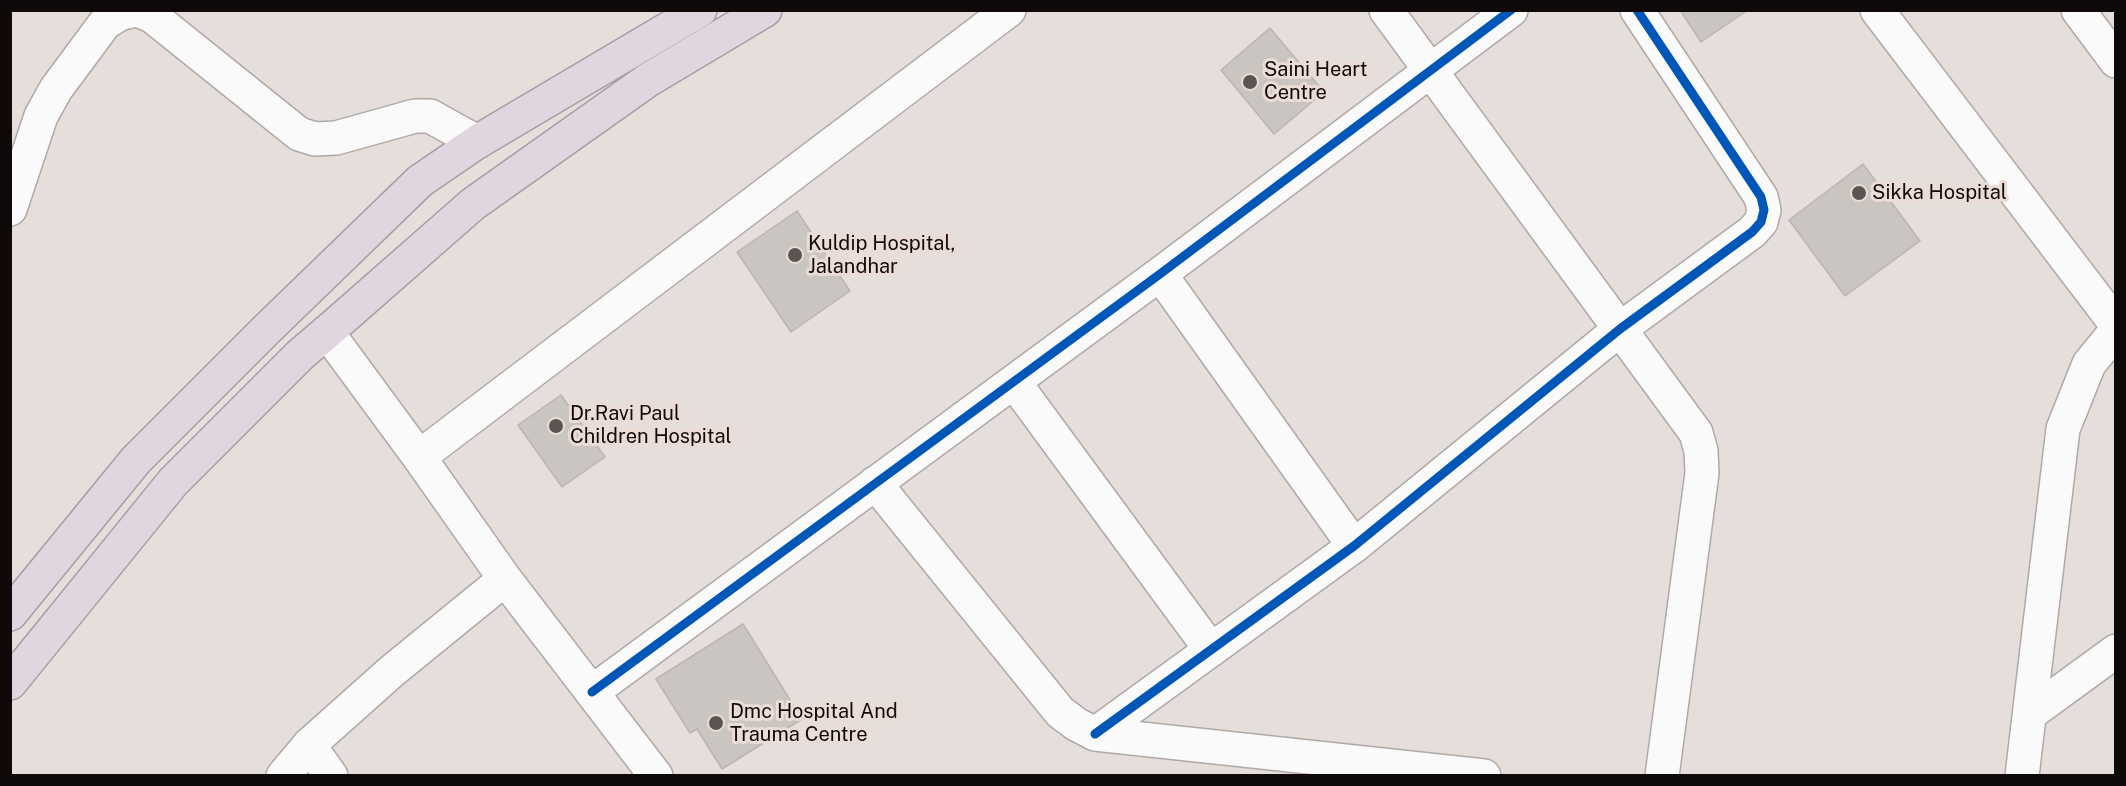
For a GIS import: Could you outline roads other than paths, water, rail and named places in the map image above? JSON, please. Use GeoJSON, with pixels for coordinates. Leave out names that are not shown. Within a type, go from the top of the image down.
{"type":"FeatureCollection","features":[{"type":"Feature","properties":{"kind":"highway"},"geometry":{"type":"LineString","coordinates":[[10,614],[136,460],[420,181],[477,142],[700,10]]}},
{"type":"Feature","properties":{"kind":"highway"},"geometry":{"type":"LineString","coordinates":[[10,683],[173,482],[327,332],[473,204],[648,80],[765,10]]}},
{"type":"Feature","properties":{"kind":"street"},"geometry":{"type":"LineString","coordinates":[[10,209],[41,116],[56,89],[105,23],[119,14],[136,10],[152,16],[299,134],[315,139],[336,138],[415,116],[430,116],[477,142]]}},
{"type":"Feature","properties":{"kind":"street"},"geometry":{"type":"LineString","coordinates":[[419,457],[1009,10]]}},
{"type":"Feature","properties":{"kind":"street"},"geometry":{"type":"LineString","coordinates":[[1386,10],[1696,433],[1701,451],[1702,473],[1662,776]]}},
{"type":"Feature","properties":{"kind":"street"},"geometry":{"type":"LineString","coordinates":[[592,692],[1160,274],[1511,10]]}},
{"type":"Feature","properties":{"kind":"street"},"geometry":{"type":"LineString","coordinates":[[1095,734],[1354,546],[1620,329],[1752,232],[1761,222],[1764,210],[1761,196],[1637,10]]}},
{"type":"Feature","properties":{"kind":"street"},"geometry":{"type":"LineString","coordinates":[[1877,10],[2115,324]]}},
{"type":"Feature","properties":{"kind":"street"},"geometry":{"type":"LineString","coordinates":[[2078,10],[2115,61]]}},
{"type":"Feature","properties":{"kind":"street"},"geometry":{"type":"LineString","coordinates":[[1160,274],[1354,546]]}},
{"type":"Feature","properties":{"kind":"street"},"geometry":{"type":"LineString","coordinates":[[327,332],[419,457],[504,579],[656,776]]}},
{"type":"Feature","properties":{"kind":"street"},"geometry":{"type":"LineString","coordinates":[[2022,776],[2063,429],[2089,364],[2115,332]]}},
{"type":"Feature","properties":{"kind":"street"},"geometry":{"type":"LineString","coordinates":[[1014,382],[1211,650]]}},
{"type":"Feature","properties":{"kind":"street"},"geometry":{"type":"LineString","coordinates":[[875,483],[1060,712],[1095,734],[1484,776]]}},
{"type":"Feature","properties":{"kind":"street"},"geometry":{"type":"LineString","coordinates":[[283,776],[309,745],[392,671],[504,579]]}},
{"type":"Feature","properties":{"kind":"street"},"geometry":{"type":"LineString","coordinates":[[2031,713],[2115,651]]}},
{"type":"Feature","properties":{"kind":"street"},"geometry":{"type":"LineString","coordinates":[[309,745],[331,776]]}},
{"type":"Feature","properties":{"kind":"place","name":"Saini Heart Centre"},"geometry":{"type":"Point","coordinates":[1250,82]}},
{"type":"Feature","properties":{"kind":"place","name":"Sikka Hospital"},"geometry":{"type":"Point","coordinates":[1859,193]}},
{"type":"Feature","properties":{"kind":"place","name":"Kuldip Hospital, Jalandhar"},"geometry":{"type":"Point","coordinates":[795,255]}},
{"type":"Feature","properties":{"kind":"place","name":"Dr.Ravi Paul Children Hospital"},"geometry":{"type":"Point","coordinates":[556,426]}},
{"type":"Feature","properties":{"kind":"place","name":"Dmc Hospital And Trauma Centre"},"geometry":{"type":"Point","coordinates":[716,723]}}]}
